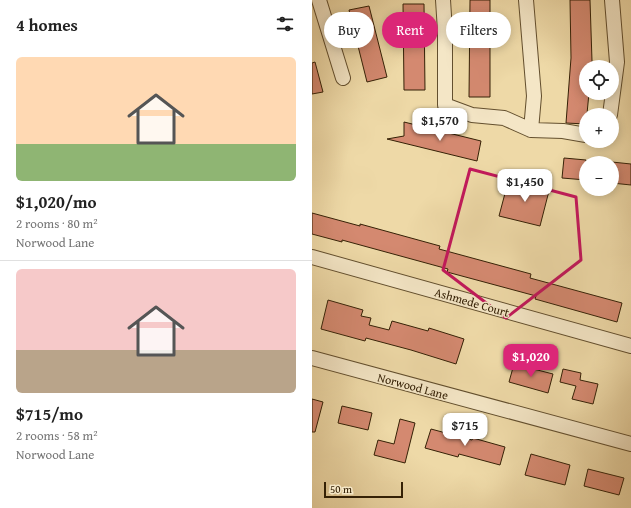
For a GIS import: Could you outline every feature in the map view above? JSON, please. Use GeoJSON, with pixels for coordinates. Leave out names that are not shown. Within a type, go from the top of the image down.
{"type":"FeatureCollection","features":[{"type":"Feature","properties":{"kind":"street"},"geometry":{"type":"LineString","coordinates":[[319,0],[343,78]]}},
{"type":"Feature","properties":{"kind":"street"},"geometry":{"type":"LineString","coordinates":[[443,0],[445,31],[445,105],[472,115],[504,118],[531,130],[562,131],[579,134]]}},
{"type":"Feature","properties":{"kind":"street"},"geometry":{"type":"LineString","coordinates":[[526,0],[534,96],[531,130]]}},
{"type":"Feature","properties":{"kind":"street"},"geometry":{"type":"LineString","coordinates":[[611,108],[617,62],[612,0]]}},
{"type":"Feature","properties":{"kind":"street","name":"Ashmede Court"},"geometry":{"type":"LineString","coordinates":[[312,257],[631,346]]}},
{"type":"Feature","properties":{"kind":"street","name":"Norwood Lane"},"geometry":{"type":"LineString","coordinates":[[312,358],[631,444]]}},
{"type":"Feature","properties":{"kind":"highlighted area"},"geometry":{"type":"Polygon","coordinates":[[[470,169],[576,197],[581,260],[506,318],[443,270],[470,169]]]}},
{"type":"Feature","properties":{"kind":"building"},"geometry":{"type":"Polygon","coordinates":[[[470,0],[490,0],[490,12],[470,12],[470,0]]]}},
{"type":"Feature","properties":{"kind":"building"},"geometry":{"type":"Polygon","coordinates":[[[570,0],[590,0],[592,60],[579,60],[579,100],[588,100],[588,108],[579,108],[579,124],[566,123],[571,58],[570,0]]]}},
{"type":"Feature","properties":{"kind":"building"},"geometry":{"type":"Polygon","coordinates":[[[403,4],[424,4],[424,12],[403,12],[403,4]]]}},
{"type":"Feature","properties":{"kind":"building"},"geometry":{"type":"Polygon","coordinates":[[[369,6],[371,12],[350,12],[349,10],[369,6]]]}},
{"type":"Feature","properties":{"kind":"building"},"geometry":{"type":"Polygon","coordinates":[[[374,26],[387,77],[367,82],[358,48],[374,48],[374,26]]]}},
{"type":"Feature","properties":{"kind":"building"},"geometry":{"type":"Polygon","coordinates":[[[404,48],[425,48],[425,90],[404,90],[404,48]]]}},
{"type":"Feature","properties":{"kind":"building"},"geometry":{"type":"Polygon","coordinates":[[[470,48],[490,48],[490,97],[469,97],[470,48]]]}},
{"type":"Feature","properties":{"kind":"building"},"geometry":{"type":"Polygon","coordinates":[[[315,62],[323,92],[312,94],[312,63],[315,62]]]}},
{"type":"Feature","properties":{"kind":"building"},"geometry":{"type":"Polygon","coordinates":[[[404,122],[481,141],[477,161],[387,139],[404,136],[404,122]]]}},
{"type":"Feature","properties":{"kind":"building"},"geometry":{"type":"Polygon","coordinates":[[[564,158],[579,159],[579,179],[562,178],[564,158]]]}},
{"type":"Feature","properties":{"kind":"building"},"geometry":{"type":"Polygon","coordinates":[[[619,163],[631,164],[631,185],[619,184],[619,163]]]}},
{"type":"Feature","properties":{"kind":"building"},"geometry":{"type":"Polygon","coordinates":[[[526,181],[550,187],[540,226],[499,216],[508,182],[525,186],[526,181]]]}},
{"type":"Feature","properties":{"kind":"building"},"geometry":{"type":"Polygon","coordinates":[[[312,213],[360,226],[360,224],[440,246],[439,249],[531,274],[530,278],[622,303],[617,322],[535,299],[536,296],[447,272],[448,269],[342,240],[342,242],[312,234],[312,213]]]}},
{"type":"Feature","properties":{"kind":"building"},"geometry":{"type":"Polygon","coordinates":[[[328,300],[363,310],[361,316],[371,318],[369,325],[389,330],[392,321],[428,331],[429,328],[464,339],[456,364],[366,338],[365,341],[321,329],[328,300]]]}},
{"type":"Feature","properties":{"kind":"building"},"geometry":{"type":"Polygon","coordinates":[[[514,364],[553,374],[548,393],[509,382],[514,364]]]}},
{"type":"Feature","properties":{"kind":"building"},"geometry":{"type":"Polygon","coordinates":[[[563,369],[581,373],[580,380],[598,384],[593,404],[572,399],[576,386],[560,382],[563,369]]]}},
{"type":"Feature","properties":{"kind":"building"},"geometry":{"type":"Polygon","coordinates":[[[312,399],[323,402],[315,432],[312,432],[312,399]]]}},
{"type":"Feature","properties":{"kind":"building"},"geometry":{"type":"Polygon","coordinates":[[[342,406],[372,413],[368,430],[338,423],[342,406]]]}},
{"type":"Feature","properties":{"kind":"building"},"geometry":{"type":"Polygon","coordinates":[[[400,419],[415,423],[405,463],[374,455],[378,440],[394,444],[400,419]]]}},
{"type":"Feature","properties":{"kind":"building"},"geometry":{"type":"Polygon","coordinates":[[[431,429],[505,447],[500,465],[459,454],[458,457],[425,448],[431,429]]]}},
{"type":"Feature","properties":{"kind":"building"},"geometry":{"type":"Polygon","coordinates":[[[531,454],[570,465],[565,485],[525,475],[531,454]]]}},
{"type":"Feature","properties":{"kind":"building"},"geometry":{"type":"Polygon","coordinates":[[[588,469],[624,478],[619,495],[584,486],[588,469]]]}}]}
